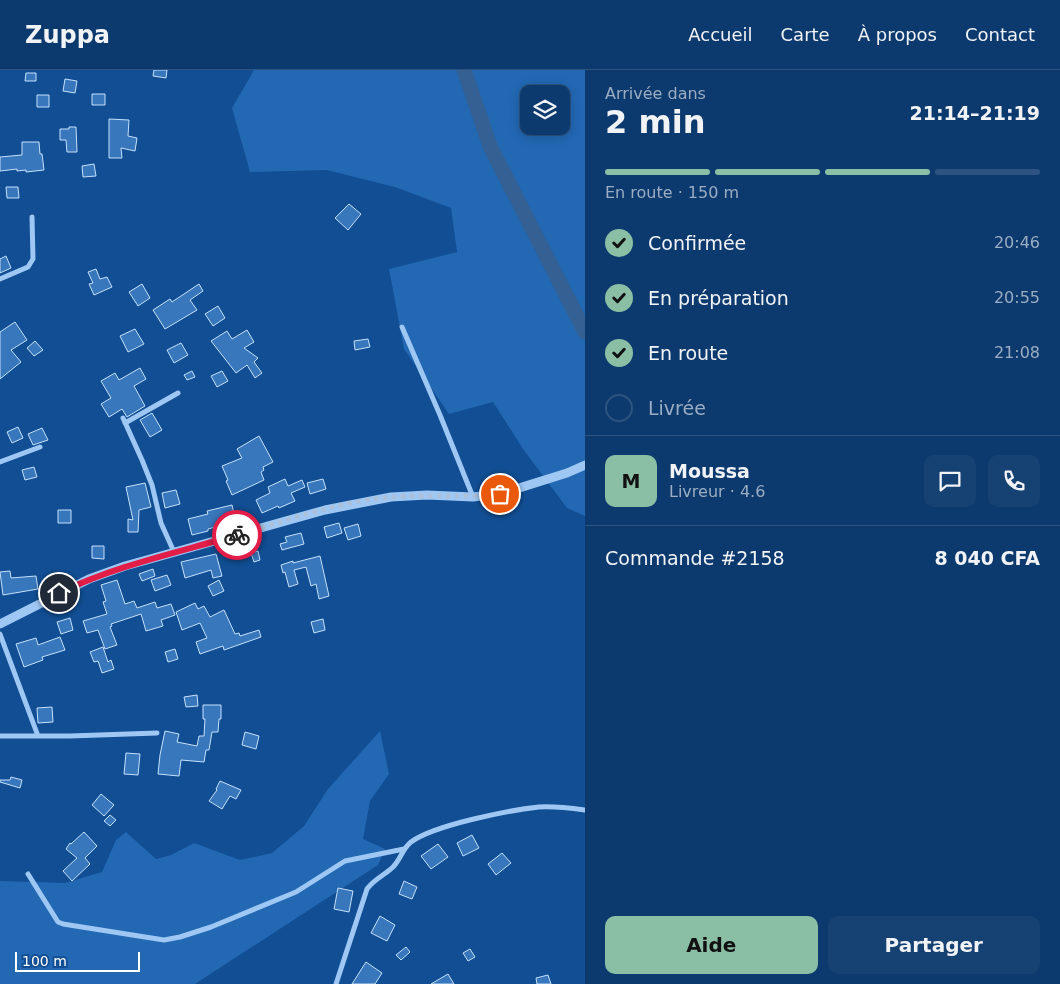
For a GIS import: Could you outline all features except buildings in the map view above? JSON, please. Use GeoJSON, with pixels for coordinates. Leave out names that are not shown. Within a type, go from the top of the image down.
{"type":"FeatureCollection","features":[{"type":"Feature","properties":{"kind":"street"},"geometry":{"type":"LineString","coordinates":[[0,279],[28,266],[33,259],[32,217]]}},
{"type":"Feature","properties":{"kind":"street"},"geometry":{"type":"LineString","coordinates":[[402,327],[473,497]]}},
{"type":"Feature","properties":{"kind":"street"},"geometry":{"type":"LineString","coordinates":[[174,552],[161,523],[152,485],[124,420],[178,393]]}},
{"type":"Feature","properties":{"kind":"street"},"geometry":{"type":"LineString","coordinates":[[0,462],[40,447]]}},
{"type":"Feature","properties":{"kind":"street"},"geometry":{"type":"LineString","coordinates":[[0,624],[89,578],[325,510],[391,497],[427,495],[473,497],[500,494],[568,473],[585,465]]}},
{"type":"Feature","properties":{"kind":"street"},"geometry":{"type":"LineString","coordinates":[[0,634],[38,736]]}},
{"type":"Feature","properties":{"kind":"street"},"geometry":{"type":"LineString","coordinates":[[0,736],[157,733]]}},
{"type":"Feature","properties":{"kind":"street"},"geometry":{"type":"LineString","coordinates":[[336,984],[367,889],[371,883],[394,866],[404,849],[419,837],[435,830],[492,815],[539,807],[585,810]]}},
{"type":"Feature","properties":{"kind":"street"},"geometry":{"type":"LineString","coordinates":[[28,874],[58,922],[72,926],[164,940],[211,927],[296,892],[345,861],[404,849]]}},
{"type":"Feature","properties":{"kind":"shaded area"},"geometry":{"type":"Polygon","coordinates":[[[254,70],[585,70],[585,516],[567,508],[523,449],[493,402],[449,414],[404,349],[389,269],[457,252],[451,208],[395,187],[327,170],[250,172],[232,108],[254,70]]]}},
{"type":"Feature","properties":{"kind":"shaded area"},"geometry":{"type":"Polygon","coordinates":[[[380,731],[389,774],[370,801],[363,839],[385,849],[378,865],[195,984],[0,984],[0,881],[65,883],[102,872],[116,840],[126,832],[156,859],[171,855],[194,843],[240,860],[272,853],[304,826],[328,789],[380,731]]]}},
{"type":"Feature","properties":{"kind":"waterway"},"geometry":{"type":"LineString","coordinates":[[464,70],[490,146],[585,332]]}},
{"type":"Feature","properties":{"kind":"way so far"},"geometry":{"type":"LineString","coordinates":[[237,535],[325,510],[376,499],[427,495],[473,497],[500,494]]}},
{"type":"Feature","properties":{"kind":"route"},"geometry":{"type":"LineString","coordinates":[[59,593],[89,578],[125,566],[237,535]]}}]}
